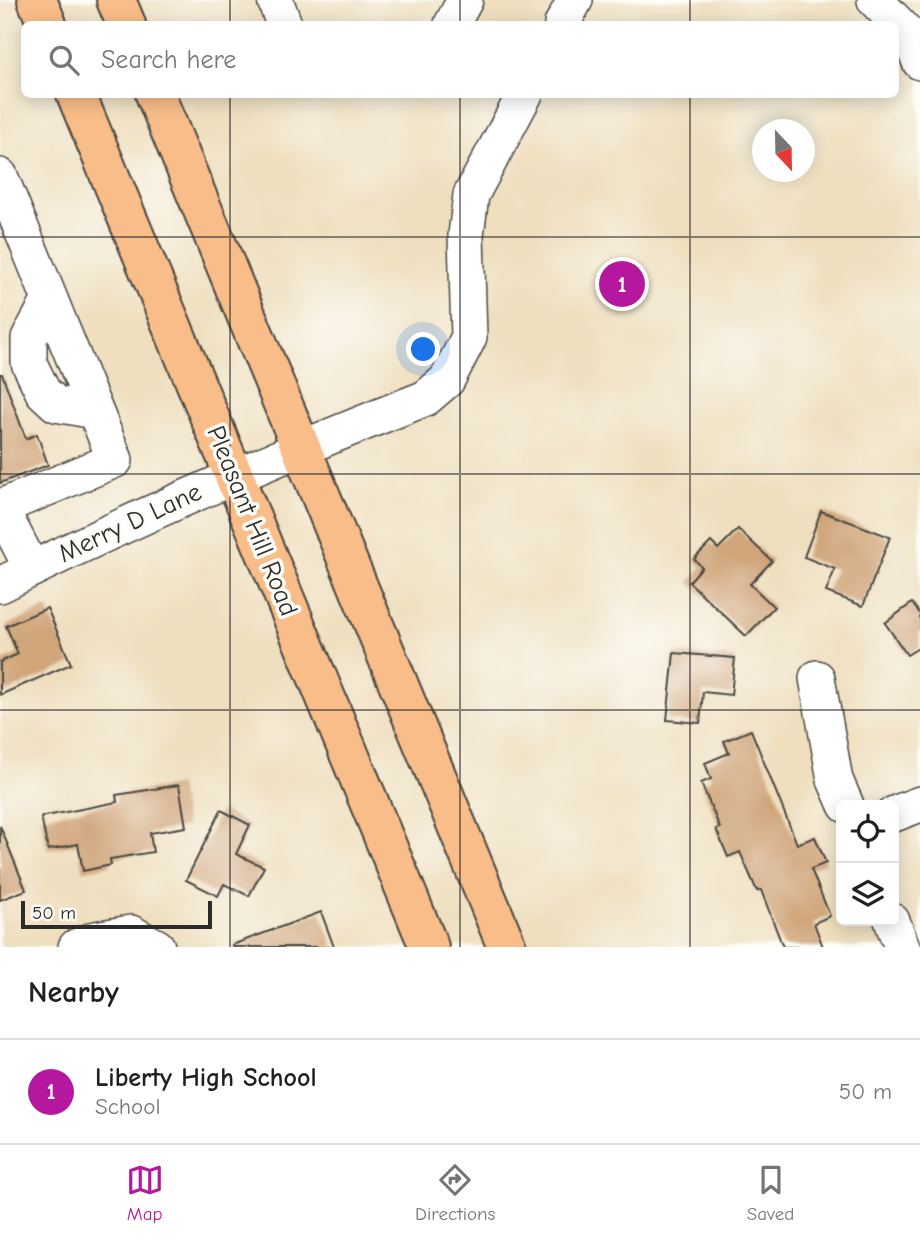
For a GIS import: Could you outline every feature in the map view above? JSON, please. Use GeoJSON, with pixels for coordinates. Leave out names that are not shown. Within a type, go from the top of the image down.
{"type":"FeatureCollection","features":[{"type":"Feature","properties":{"kind":"main road"},"geometry":{"type":"LineString","coordinates":[[37,0],[46,21]]}},
{"type":"Feature","properties":{"kind":"main road","name":"Pleasant Hill Road"},"geometry":{"type":"LineString","coordinates":[[78,98],[429,947]]}},
{"type":"Feature","properties":{"kind":"main road"},"geometry":{"type":"LineString","coordinates":[[157,98],[507,947]]}},
{"type":"Feature","properties":{"kind":"street"},"geometry":{"type":"LineString","coordinates":[[275,0],[283,21]]}},
{"type":"Feature","properties":{"kind":"street"},"geometry":{"type":"LineString","coordinates":[[454,21],[465,0]]}},
{"type":"Feature","properties":{"kind":"street"},"geometry":{"type":"LineString","coordinates":[[564,21],[575,0]]}},
{"type":"Feature","properties":{"kind":"street"},"geometry":{"type":"LineString","coordinates":[[875,0],[895,21]]}},
{"type":"Feature","properties":{"kind":"street"},"geometry":{"type":"LineString","coordinates":[[899,25],[909,35],[920,62]]}},
{"type":"Feature","properties":{"kind":"street","name":"Merry D Lane"},"geometry":{"type":"LineString","coordinates":[[0,585],[88,541],[234,475],[426,398],[447,380],[469,337],[466,236],[471,195],[523,98]]}},
{"type":"Feature","properties":{"kind":"street"},"geometry":{"type":"LineString","coordinates":[[0,176],[115,460],[1,507],[32,569]]}},
{"type":"Feature","properties":{"kind":"street"},"geometry":{"type":"LineString","coordinates":[[817,678],[835,780],[844,800]]}},
{"type":"Feature","properties":{"kind":"street"},"geometry":{"type":"LineString","coordinates":[[899,812],[920,804]]}},
{"type":"Feature","properties":{"kind":"street"},"geometry":{"type":"LineString","coordinates":[[894,926],[902,947]]}},
{"type":"Feature","properties":{"kind":"street"},"geometry":{"type":"LineString","coordinates":[[76,947],[95,939],[131,933],[158,947]]}},
{"type":"Feature","properties":{"kind":"building"},"geometry":{"type":"Polygon","coordinates":[[[0,374],[26,439],[37,434],[48,465],[0,483],[0,374]]]}},
{"type":"Feature","properties":{"kind":"building"},"geometry":{"type":"Polygon","coordinates":[[[821,511],[890,537],[863,606],[826,592],[835,569],[804,557],[821,511]]]}},
{"type":"Feature","properties":{"kind":"building"},"geometry":{"type":"Polygon","coordinates":[[[738,529],[772,561],[750,584],[774,607],[746,636],[689,582],[702,567],[694,559],[711,542],[718,549],[738,529]]]}},
{"type":"Feature","properties":{"kind":"building"},"geometry":{"type":"Polygon","coordinates":[[[912,603],[920,614],[920,647],[907,655],[885,623],[912,603]]]}},
{"type":"Feature","properties":{"kind":"building"},"geometry":{"type":"Polygon","coordinates":[[[47,608],[71,664],[0,695],[0,662],[18,654],[6,626],[47,608]]]}},
{"type":"Feature","properties":{"kind":"building"},"geometry":{"type":"Polygon","coordinates":[[[674,653],[735,658],[731,695],[703,692],[700,723],[667,720],[674,653]]]}},
{"type":"Feature","properties":{"kind":"building"},"geometry":{"type":"Polygon","coordinates":[[[751,730],[797,844],[815,837],[826,863],[811,869],[830,916],[814,923],[823,947],[783,947],[761,890],[757,891],[740,852],[728,857],[716,829],[720,828],[701,783],[711,779],[705,763],[729,753],[724,741],[751,730]]]}},
{"type":"Feature","properties":{"kind":"building"},"geometry":{"type":"Polygon","coordinates":[[[179,785],[186,827],[150,833],[153,852],[110,859],[111,865],[83,871],[78,844],[48,850],[41,817],[117,802],[116,795],[179,785]]]}},
{"type":"Feature","properties":{"kind":"building"},"geometry":{"type":"Polygon","coordinates":[[[221,810],[250,825],[236,854],[264,867],[249,896],[224,884],[218,896],[186,880],[221,810]]]}},
{"type":"Feature","properties":{"kind":"building"},"geometry":{"type":"Polygon","coordinates":[[[0,826],[26,890],[0,900],[0,826]]]}},
{"type":"Feature","properties":{"kind":"building"},"geometry":{"type":"Polygon","coordinates":[[[321,912],[334,947],[232,945],[321,912]]]}},
{"type":"Feature","properties":{"kind":"place","name":"Liberty High School"},"geometry":{"type":"Point","coordinates":[622,284]}}]}
